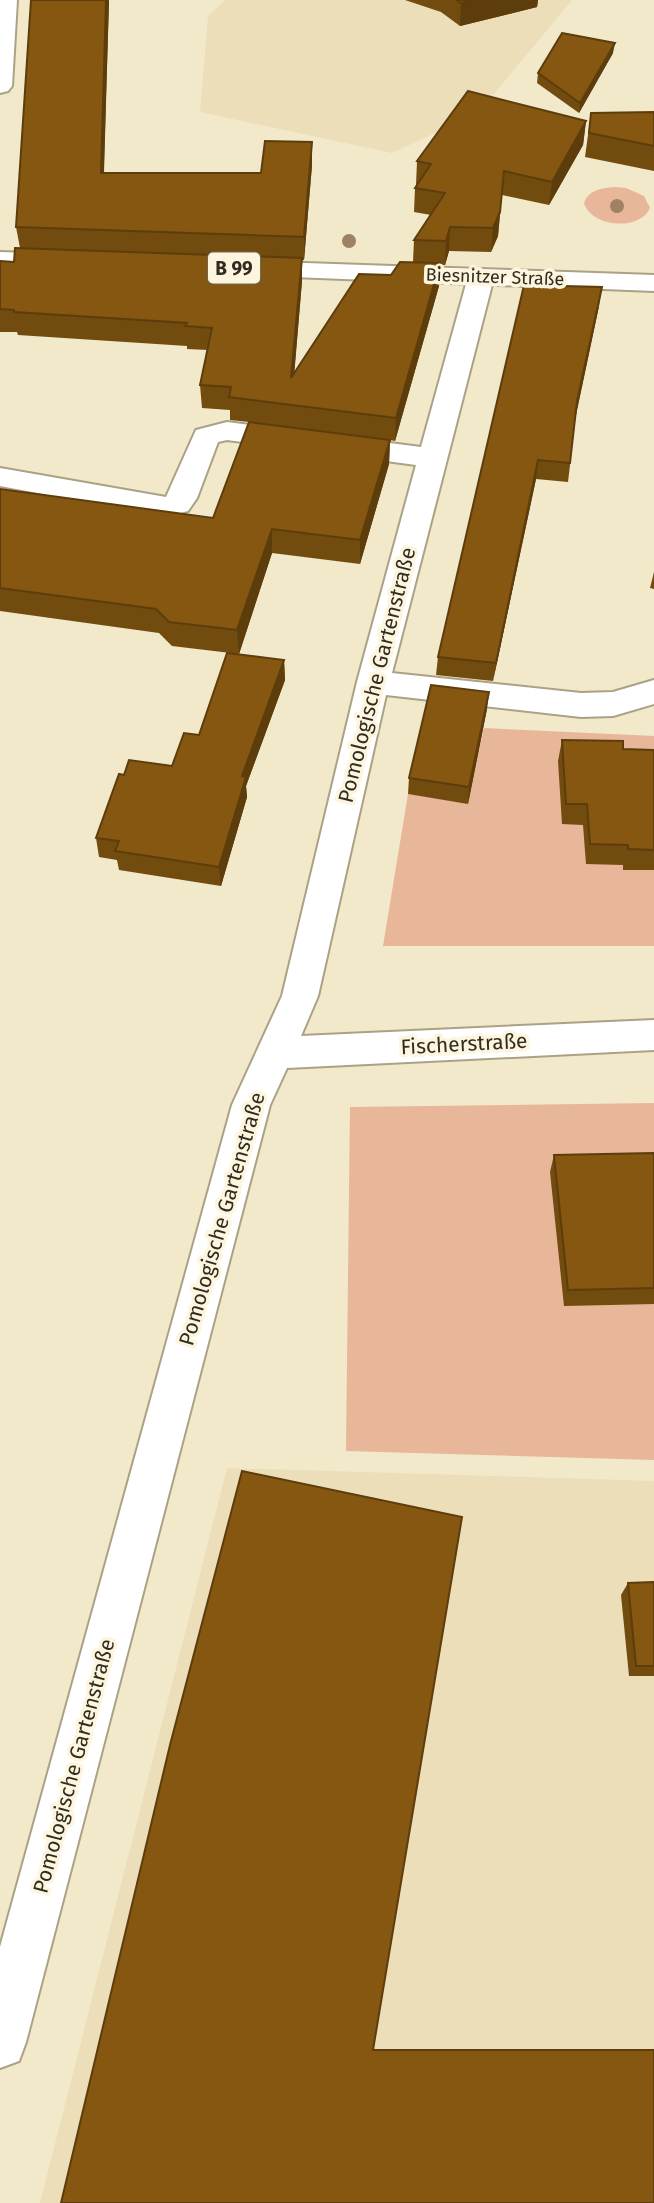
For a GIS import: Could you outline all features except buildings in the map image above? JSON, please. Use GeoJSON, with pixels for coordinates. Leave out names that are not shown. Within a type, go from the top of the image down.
{"type":"FeatureCollection","features":[{"type":"Feature","properties":{"kind":"street"},"geometry":{"type":"LineString","coordinates":[[0,86],[6,0]]}},
{"type":"Feature","properties":{"kind":"street"},"geometry":{"type":"LineString","coordinates":[[0,260],[93,263]]}},
{"type":"Feature","properties":{"kind":"street","name":"Biesnitzer Straße"},"geometry":{"type":"LineString","coordinates":[[227,268],[654,283]]}},
{"type":"Feature","properties":{"kind":"street","name":"Pomologische Gartenstraße"},"geometry":{"type":"LineString","coordinates":[[0,2042],[251,1105],[300,996],[373,682],[481,277]]}},
{"type":"Feature","properties":{"kind":"street"},"geometry":{"type":"LineString","coordinates":[[0,477],[137,504],[166,507],[178,504],[182,498],[206,436],[228,430],[434,458]]}},
{"type":"Feature","properties":{"kind":"street"},"geometry":{"type":"LineString","coordinates":[[373,682],[581,705],[613,704],[654,692]]}},
{"type":"Feature","properties":{"kind":"street","name":"Fischerstraße"},"geometry":{"type":"LineString","coordinates":[[275,1053],[654,1035]]}},
{"type":"Feature","properties":{"kind":"shaded area"},"geometry":{"type":"Polygon","coordinates":[[[226,0],[572,0],[478,113],[392,153],[200,112],[208,16],[226,0]]]}},
{"type":"Feature","properties":{"kind":"shaded area"},"geometry":{"type":"Polygon","coordinates":[[[615,187],[626,188],[644,196],[650,208],[645,215],[637,220],[616,224],[596,218],[584,203],[586,199],[592,192],[615,187]]]}},
{"type":"Feature","properties":{"kind":"shaded area"},"geometry":{"type":"Polygon","coordinates":[[[484,728],[654,736],[654,946],[383,946],[408,794],[467,803],[484,728]]]}},
{"type":"Feature","properties":{"kind":"shaded area"},"geometry":{"type":"Polygon","coordinates":[[[654,1103],[654,1460],[346,1451],[350,1107],[654,1103]]]}},
{"type":"Feature","properties":{"kind":"shaded area"},"geometry":{"type":"Polygon","coordinates":[[[227,1468],[654,1481],[654,2203],[40,2203],[227,1468]]]}}]}
